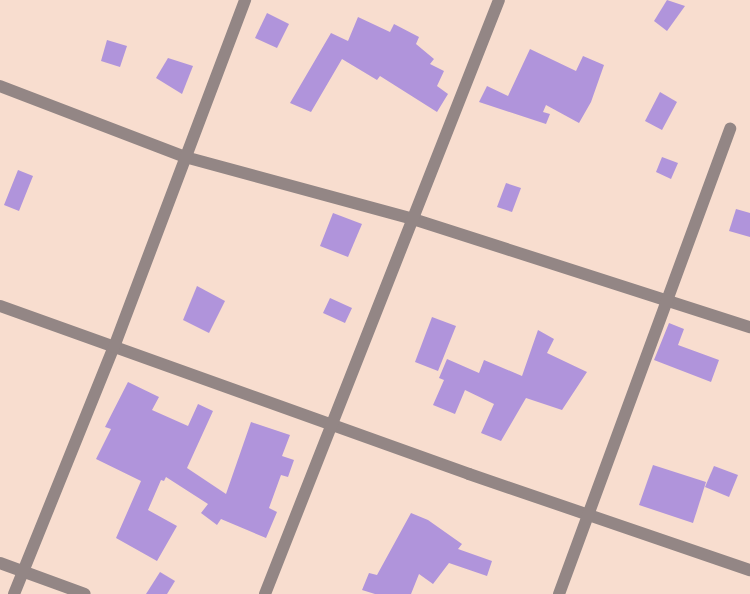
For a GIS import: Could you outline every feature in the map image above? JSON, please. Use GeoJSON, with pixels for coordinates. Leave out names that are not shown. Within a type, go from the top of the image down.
{"type":"FeatureCollection","features":[{"type":"Feature","properties":{"kind":"street"},"geometry":{"type":"LineString","coordinates":[[14,594],[114,347],[244,0]]}},
{"type":"Feature","properties":{"kind":"street"},"geometry":{"type":"LineString","coordinates":[[265,594],[499,0]]}},
{"type":"Feature","properties":{"kind":"street"},"geometry":{"type":"LineString","coordinates":[[0,86],[185,156],[413,220],[750,326]]}},
{"type":"Feature","properties":{"kind":"street"},"geometry":{"type":"LineString","coordinates":[[559,594],[730,128]]}},
{"type":"Feature","properties":{"kind":"street"},"geometry":{"type":"LineString","coordinates":[[0,306],[333,425],[750,570]]}},
{"type":"Feature","properties":{"kind":"street"},"geometry":{"type":"LineString","coordinates":[[0,563],[85,594]]}},
{"type":"Feature","properties":{"kind":"building"},"geometry":{"type":"Polygon","coordinates":[[[667,0],[685,6],[667,31],[654,21],[667,0]]]}},
{"type":"Feature","properties":{"kind":"building"},"geometry":{"type":"Polygon","coordinates":[[[267,13],[289,24],[277,48],[255,38],[267,13]]]}},
{"type":"Feature","properties":{"kind":"building"},"geometry":{"type":"Polygon","coordinates":[[[358,17],[390,32],[394,24],[419,37],[416,44],[434,59],[430,64],[444,71],[437,86],[448,94],[437,112],[380,76],[377,80],[342,59],[311,112],[290,103],[331,33],[348,41],[358,17]]]}},
{"type":"Feature","properties":{"kind":"building"},"geometry":{"type":"Polygon","coordinates":[[[107,40],[127,46],[120,67],[101,61],[107,40]]]}},
{"type":"Feature","properties":{"kind":"building"},"geometry":{"type":"Polygon","coordinates":[[[530,49],[576,71],[583,56],[604,65],[591,102],[579,123],[546,105],[543,112],[550,114],[546,124],[479,102],[487,86],[508,96],[530,49]]]}},
{"type":"Feature","properties":{"kind":"building"},"geometry":{"type":"Polygon","coordinates":[[[168,58],[193,66],[182,94],[156,78],[168,58]]]}},
{"type":"Feature","properties":{"kind":"building"},"geometry":{"type":"Polygon","coordinates":[[[660,92],[677,102],[662,130],[645,121],[660,92]]]}},
{"type":"Feature","properties":{"kind":"building"},"geometry":{"type":"Polygon","coordinates":[[[662,157],[678,163],[671,179],[656,172],[662,157]]]}},
{"type":"Feature","properties":{"kind":"building"},"geometry":{"type":"Polygon","coordinates":[[[18,170],[33,176],[19,211],[4,205],[18,170]]]}},
{"type":"Feature","properties":{"kind":"building"},"geometry":{"type":"Polygon","coordinates":[[[506,183],[521,188],[512,212],[497,207],[506,183]]]}},
{"type":"Feature","properties":{"kind":"building"},"geometry":{"type":"Polygon","coordinates":[[[736,209],[750,213],[750,237],[729,231],[736,209]]]}},
{"type":"Feature","properties":{"kind":"building"},"geometry":{"type":"Polygon","coordinates":[[[333,213],[362,224],[348,257],[320,246],[333,213]]]}},
{"type":"Feature","properties":{"kind":"building"},"geometry":{"type":"Polygon","coordinates":[[[197,286],[225,301],[209,333],[183,320],[197,286]]]}},
{"type":"Feature","properties":{"kind":"building"},"geometry":{"type":"Polygon","coordinates":[[[330,298],[352,308],[345,323],[323,313],[330,298]]]}},
{"type":"Feature","properties":{"kind":"building"},"geometry":{"type":"Polygon","coordinates":[[[432,317],[456,326],[438,371],[415,362],[432,317]]]}},
{"type":"Feature","properties":{"kind":"building"},"geometry":{"type":"Polygon","coordinates":[[[669,323],[684,329],[678,345],[719,360],[711,382],[654,360],[669,323]]]}},
{"type":"Feature","properties":{"kind":"building"},"geometry":{"type":"Polygon","coordinates":[[[538,330],[554,339],[547,353],[587,372],[562,410],[526,398],[501,441],[481,433],[494,404],[465,390],[455,414],[433,405],[444,380],[439,378],[447,359],[479,373],[484,360],[522,376],[538,330]]]}},
{"type":"Feature","properties":{"kind":"building"},"geometry":{"type":"Polygon","coordinates":[[[128,382],[159,397],[152,410],[188,426],[198,404],[213,411],[187,468],[226,494],[251,422],[290,435],[282,456],[294,460],[288,477],[281,475],[269,508],[277,512],[266,538],[221,519],[217,525],[201,513],[208,504],[166,477],[164,481],[161,480],[148,510],[177,526],[157,561],[116,538],[141,481],[96,459],[111,429],[105,427],[128,382]]]}},
{"type":"Feature","properties":{"kind":"building"},"geometry":{"type":"Polygon","coordinates":[[[653,465],[706,482],[693,523],[639,505],[653,465]]]}},
{"type":"Feature","properties":{"kind":"building"},"geometry":{"type":"Polygon","coordinates":[[[714,466],[738,475],[729,497],[705,487],[714,466]]]}},
{"type":"Feature","properties":{"kind":"building"},"geometry":{"type":"Polygon","coordinates":[[[411,513],[428,520],[462,544],[458,549],[492,561],[487,576],[449,563],[433,584],[419,574],[411,594],[375,594],[362,590],[369,573],[377,575],[411,513]]]}},
{"type":"Feature","properties":{"kind":"building"},"geometry":{"type":"Polygon","coordinates":[[[160,572],[175,581],[167,594],[146,594],[160,572]]]}}]}
